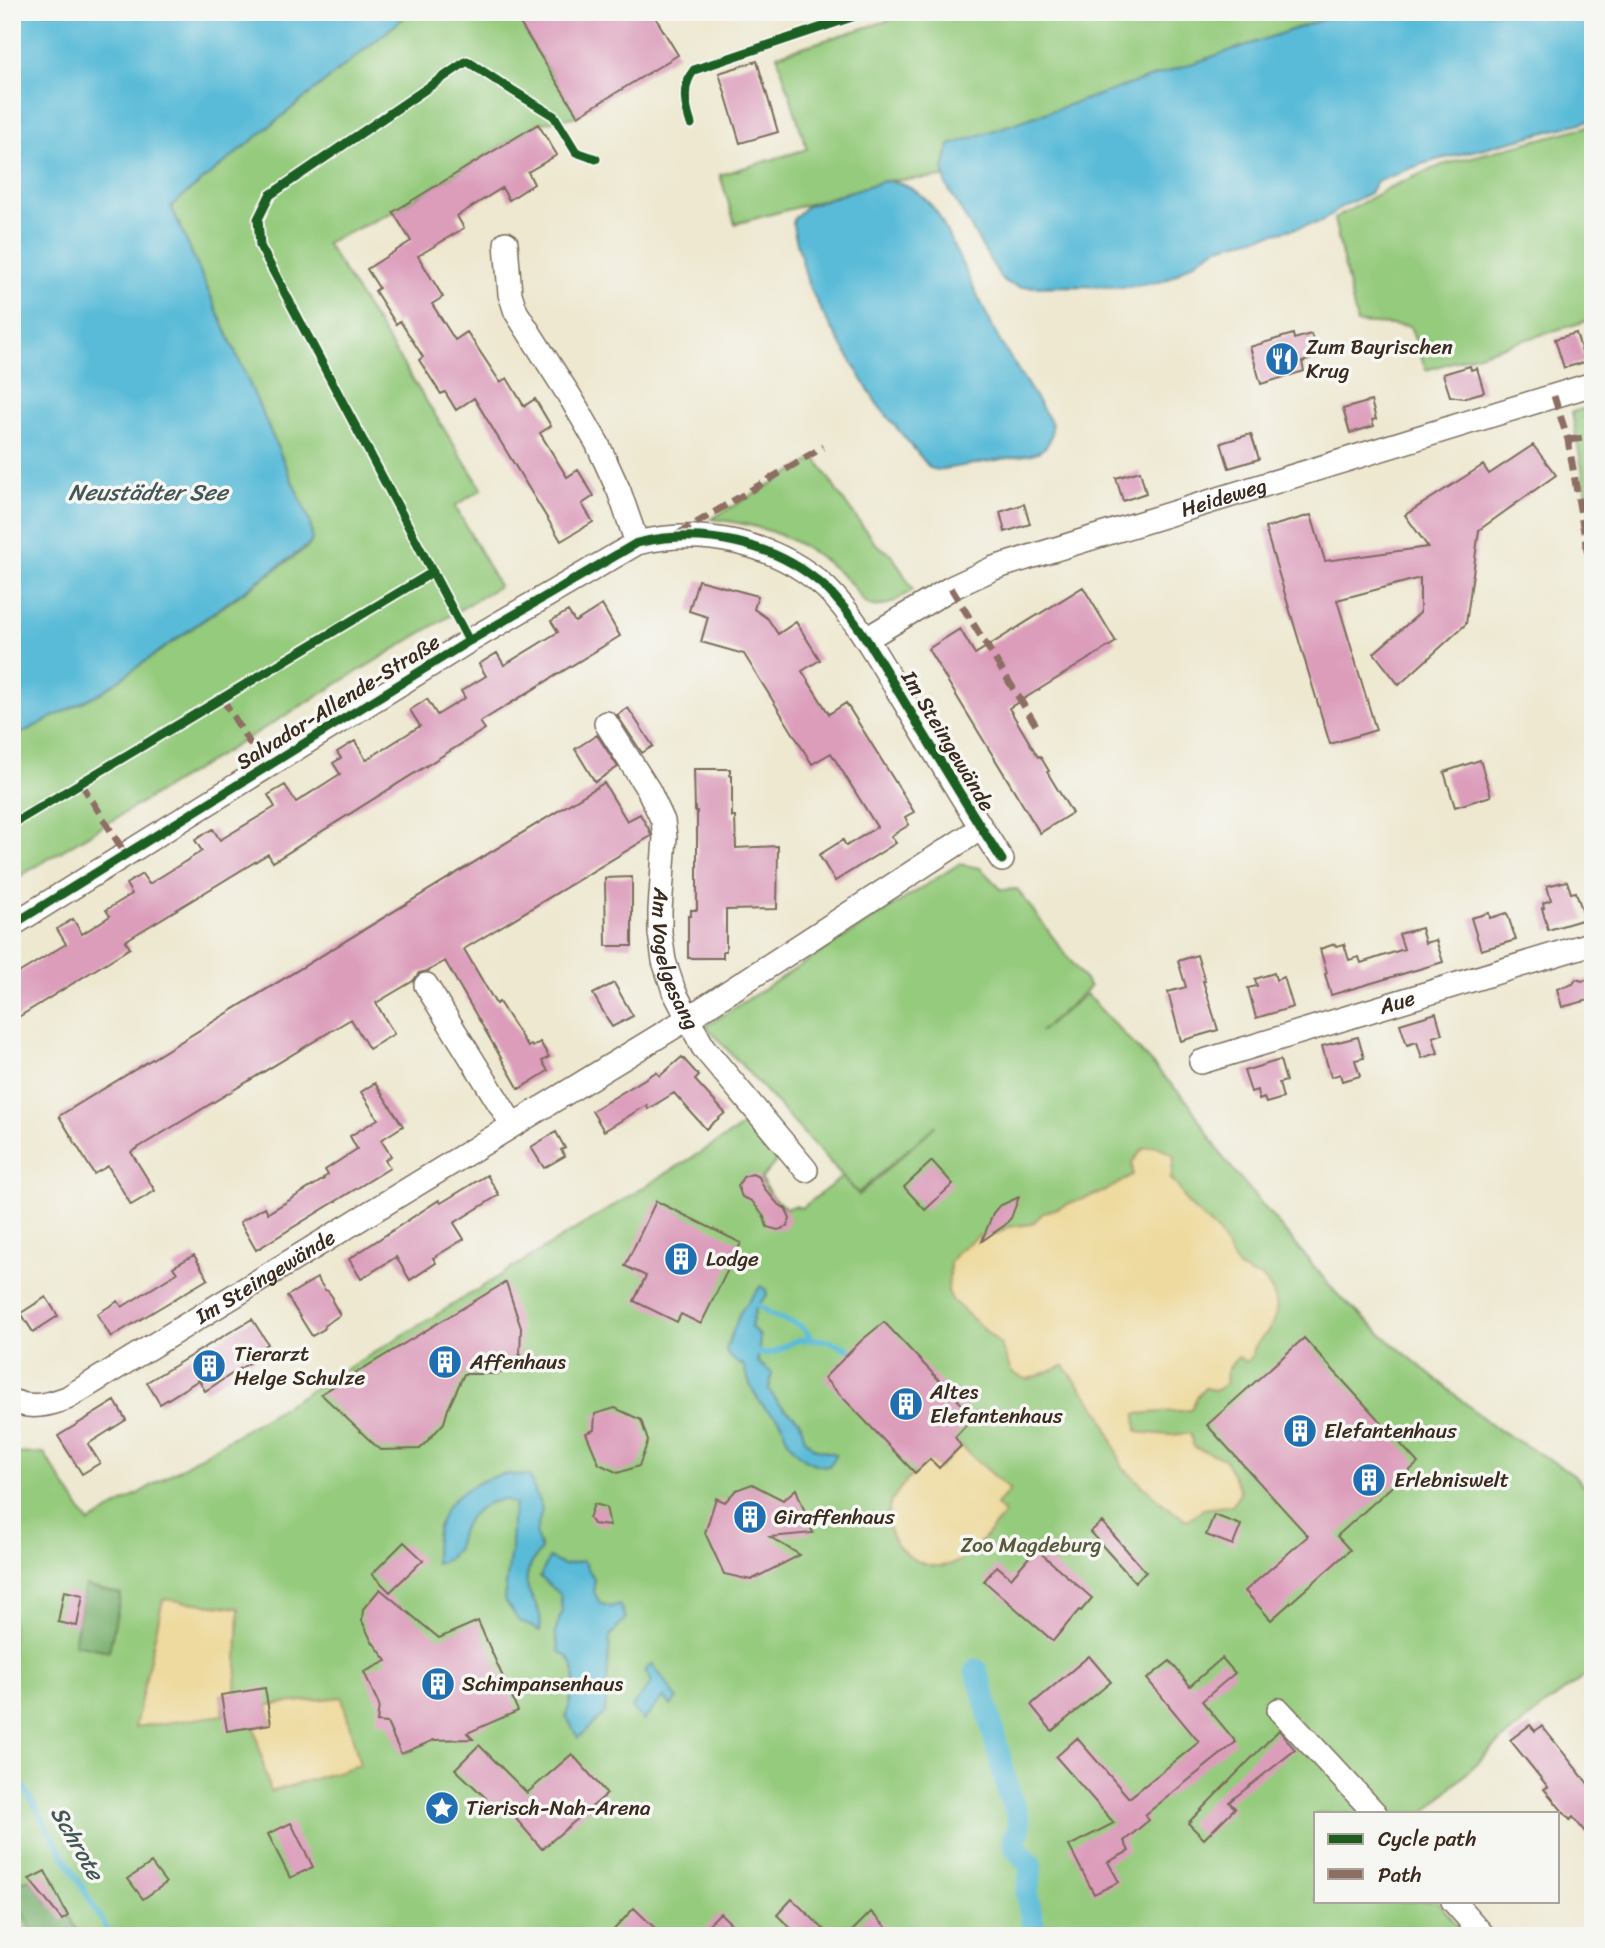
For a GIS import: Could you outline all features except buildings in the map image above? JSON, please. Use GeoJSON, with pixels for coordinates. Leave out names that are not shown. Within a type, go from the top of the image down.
{"type":"FeatureCollection","features":[{"type":"Feature","properties":{"kind":"street"},"geometry":{"type":"LineString","coordinates":[[506,243],[509,285],[516,312],[597,443],[619,491],[637,543]]}},
{"type":"Feature","properties":{"kind":"street","name":"Heideweg"},"geometry":{"type":"LineString","coordinates":[[866,639],[951,587],[994,568],[1593,384]]}},
{"type":"Feature","properties":{"kind":"street","name":"Salvador-Allende-Straße"},"geometry":{"type":"LineString","coordinates":[[12,926],[469,642],[637,543],[653,539],[700,537],[734,541],[766,551],[786,561],[826,589],[866,639]]}},
{"type":"Feature","properties":{"kind":"street","name":"Im Steingewände"},"geometry":{"type":"LineString","coordinates":[[866,639],[1002,860]]}},
{"type":"Feature","properties":{"kind":"street","name":"Am Vogelgesang"},"geometry":{"type":"LineString","coordinates":[[606,723],[649,792],[663,821],[665,836],[660,910],[662,947],[674,991],[703,1047],[806,1170]]}},
{"type":"Feature","properties":{"kind":"street","name":"Im Steingewände"},"geometry":{"type":"LineString","coordinates":[[12,1401],[34,1406],[66,1398],[687,1019],[981,828]]}},
{"type":"Feature","properties":{"kind":"street","name":"Aue"},"geometry":{"type":"LineString","coordinates":[[1201,1062],[1593,943]]}},
{"type":"Feature","properties":{"kind":"street"},"geometry":{"type":"LineString","coordinates":[[426,985],[512,1125]]}},
{"type":"Feature","properties":{"kind":"street"},"geometry":{"type":"LineString","coordinates":[[1279,1710],[1374,1812]]}},
{"type":"Feature","properties":{"kind":"street"},"geometry":{"type":"LineString","coordinates":[[1454,1902],[1484,1936]]}},
{"type":"Feature","properties":{"kind":"green space"},"geometry":{"type":"Polygon","coordinates":[[[411,12],[513,12],[578,116],[538,124],[393,212],[326,243],[482,489],[455,506],[499,586],[12,881],[12,738],[102,692],[308,547],[311,540],[309,519],[171,206],[411,12]]]}},
{"type":"Feature","properties":{"kind":"green space"},"geometry":{"type":"Polygon","coordinates":[[[916,12],[1345,12],[951,145],[946,158],[944,177],[884,181],[735,224],[720,175],[807,149],[777,55],[916,12]]]}},
{"type":"Feature","properties":{"kind":"green space"},"geometry":{"type":"Polygon","coordinates":[[[1593,125],[1593,319],[1426,370],[1410,326],[1357,323],[1334,219],[1390,187],[1442,165],[1593,125]]]}},
{"type":"Feature","properties":{"kind":"green space"},"geometry":{"type":"Polygon","coordinates":[[[1593,406],[1593,530],[1572,412],[1593,406]]]}},
{"type":"Feature","properties":{"kind":"green space"},"geometry":{"type":"Polygon","coordinates":[[[816,458],[875,543],[892,555],[913,590],[889,604],[869,605],[849,582],[822,558],[793,541],[761,528],[711,519],[816,458]]]}},
{"type":"Feature","properties":{"kind":"green space","name":"Zoo Magdeburg"},"geometry":{"type":"Polygon","coordinates":[[[959,864],[980,868],[1002,890],[1017,889],[1090,987],[1040,1032],[1086,994],[1188,1102],[1224,1159],[1337,1294],[1494,1427],[1572,1473],[1593,1493],[1593,1670],[1493,1748],[1425,1812],[1314,1812],[1314,1902],[1438,1902],[1467,1936],[22,1936],[12,1917],[12,1454],[44,1453],[89,1523],[423,1323],[750,1122],[780,1157],[761,1179],[772,1197],[786,1208],[802,1208],[842,1177],[859,1195],[936,1125],[858,1193],[706,1026],[959,864]]]}},
{"type":"Feature","properties":{"kind":"green space"},"geometry":{"type":"Polygon","coordinates":[[[85,1586],[121,1594],[109,1651],[74,1644],[85,1586]]]}},
{"type":"Feature","properties":{"kind":"green space"},"geometry":{"type":"Polygon","coordinates":[[[29,1879],[48,1903],[64,1907],[80,1936],[35,1936],[12,1894],[12,1886],[29,1879]]]}},
{"type":"Feature","properties":{"kind":"sand"},"geometry":{"type":"Polygon","coordinates":[[[1156,1146],[1174,1155],[1171,1179],[1188,1204],[1219,1233],[1238,1268],[1261,1276],[1271,1289],[1276,1303],[1272,1325],[1252,1356],[1246,1362],[1238,1357],[1227,1371],[1227,1382],[1216,1391],[1205,1388],[1191,1410],[1136,1414],[1137,1432],[1170,1435],[1190,1433],[1194,1447],[1225,1459],[1241,1492],[1232,1505],[1203,1509],[1187,1521],[1123,1468],[1102,1415],[1064,1366],[1029,1379],[1011,1372],[1001,1345],[952,1300],[948,1291],[950,1263],[966,1245],[979,1236],[996,1234],[1008,1227],[1032,1224],[1043,1213],[1105,1191],[1133,1175],[1132,1162],[1144,1148],[1156,1146]]]}},
{"type":"Feature","properties":{"kind":"sand"},"geometry":{"type":"Polygon","coordinates":[[[961,1446],[1010,1490],[996,1505],[1005,1514],[975,1548],[955,1563],[943,1566],[919,1562],[908,1556],[892,1537],[888,1526],[890,1506],[904,1484],[930,1459],[939,1468],[961,1446]]]}},
{"type":"Feature","properties":{"kind":"sand"},"geometry":{"type":"Polygon","coordinates":[[[163,1599],[239,1608],[236,1693],[221,1695],[224,1715],[135,1727],[163,1599]]]}},
{"type":"Feature","properties":{"kind":"sand"},"geometry":{"type":"Polygon","coordinates":[[[342,1697],[360,1765],[270,1792],[254,1727],[271,1724],[268,1705],[342,1697]]]}},
{"type":"Feature","properties":{"kind":"water","name":"Neustädter See"},"geometry":{"type":"Polygon","coordinates":[[[12,12],[411,12],[171,206],[309,519],[311,543],[102,692],[12,738],[12,12]]]}},
{"type":"Feature","properties":{"kind":"water"},"geometry":{"type":"Polygon","coordinates":[[[1345,12],[1593,12],[1593,120],[1422,164],[1376,182],[1370,193],[1341,207],[1321,222],[1218,247],[1160,282],[1128,287],[1019,287],[1000,277],[946,185],[944,170],[950,145],[1345,12]]]}},
{"type":"Feature","properties":{"kind":"water"},"geometry":{"type":"Polygon","coordinates":[[[884,181],[901,184],[915,191],[938,214],[999,340],[1051,422],[1051,438],[1042,450],[938,470],[930,468],[877,404],[823,314],[808,284],[794,231],[795,217],[807,206],[884,181]]]}},
{"type":"Feature","properties":{"kind":"water"},"geometry":{"type":"Polygon","coordinates":[[[761,1286],[767,1295],[756,1307],[751,1327],[760,1336],[758,1362],[772,1373],[769,1390],[778,1403],[800,1421],[805,1439],[814,1448],[836,1454],[829,1466],[810,1462],[794,1449],[780,1420],[757,1398],[743,1364],[740,1365],[729,1356],[726,1349],[741,1311],[761,1286]]]}},
{"type":"Feature","properties":{"kind":"water"},"geometry":{"type":"Polygon","coordinates":[[[507,1474],[529,1476],[542,1509],[536,1534],[541,1550],[531,1564],[527,1576],[527,1586],[541,1620],[540,1631],[519,1621],[504,1599],[515,1504],[503,1499],[489,1503],[471,1515],[462,1529],[457,1548],[447,1560],[435,1563],[438,1530],[451,1502],[478,1483],[507,1474]]]}},
{"type":"Feature","properties":{"kind":"water"},"geometry":{"type":"Polygon","coordinates":[[[549,1558],[563,1565],[583,1561],[594,1578],[594,1592],[600,1603],[611,1607],[619,1604],[626,1619],[610,1636],[605,1713],[578,1738],[566,1716],[573,1690],[574,1671],[567,1657],[559,1652],[555,1632],[562,1611],[560,1594],[540,1577],[549,1558]]]}},
{"type":"Feature","properties":{"kind":"water"},"geometry":{"type":"Polygon","coordinates":[[[652,1663],[677,1698],[671,1706],[664,1697],[643,1721],[632,1707],[652,1682],[645,1671],[652,1663]]]}},
{"type":"Feature","properties":{"kind":"waterway"},"geometry":{"type":"LineString","coordinates":[[758,1305],[771,1314],[800,1326],[811,1340]]}},
{"type":"Feature","properties":{"kind":"waterway"},"geometry":{"type":"LineString","coordinates":[[759,1353],[773,1353],[791,1343],[806,1339],[838,1344],[851,1351]]}},
{"type":"Feature","properties":{"kind":"waterway"},"geometry":{"type":"LineString","coordinates":[[976,1670],[1009,1794],[1018,1816],[1019,1832],[1013,1839],[1015,1847],[1032,1866],[1027,1894],[1035,1936]]}},
{"type":"Feature","properties":{"kind":"waterway","name":"Schrote"},"geometry":{"type":"LineString","coordinates":[[12,1767],[111,1936]]}},
{"type":"Feature","properties":{"kind":"marked path"},"geometry":{"type":"LineString","coordinates":[[1554,396],[1568,440],[1593,584]]}},
{"type":"Feature","properties":{"kind":"marked path"},"geometry":{"type":"LineString","coordinates":[[1568,440],[1593,437]]}},
{"type":"Feature","properties":{"kind":"marked path"},"geometry":{"type":"LineString","coordinates":[[678,534],[823,447]]}},
{"type":"Feature","properties":{"kind":"marked path"},"geometry":{"type":"LineString","coordinates":[[951,588],[1039,730]]}},
{"type":"Feature","properties":{"kind":"marked path"},"geometry":{"type":"LineString","coordinates":[[222,698],[265,768]]}},
{"type":"Feature","properties":{"kind":"marked path"},"geometry":{"type":"LineString","coordinates":[[81,783],[126,855]]}},
{"type":"Feature","properties":{"kind":"cycle path"},"geometry":{"type":"LineString","coordinates":[[691,124],[686,89],[694,70],[867,12]]}},
{"type":"Feature","properties":{"kind":"cycle path"},"geometry":{"type":"LineString","coordinates":[[469,641],[260,246],[258,219],[270,195],[467,61],[554,116],[576,152],[596,159]]}},
{"type":"Feature","properties":{"kind":"cycle path"},"geometry":{"type":"LineString","coordinates":[[12,925],[469,641],[637,543],[661,538],[712,538],[761,549],[806,572],[826,588],[850,615],[871,646],[1002,860]]}},
{"type":"Feature","properties":{"kind":"cycle path"},"geometry":{"type":"LineString","coordinates":[[12,824],[433,572]]}},
{"type":"Feature","properties":{"kind":"place","name":"Zum Bayrischen Krug"},"geometry":{"type":"Point","coordinates":[1282,359]}},
{"type":"Feature","properties":{"kind":"place","name":"Lodge"},"geometry":{"type":"Point","coordinates":[681,1259]}},
{"type":"Feature","properties":{"kind":"place","name":"Affenhaus"},"geometry":{"type":"Point","coordinates":[445,1362]}},
{"type":"Feature","properties":{"kind":"place","name":"Tierarzt Helge Schulze"},"geometry":{"type":"Point","coordinates":[209,1366]}},
{"type":"Feature","properties":{"kind":"place","name":"Altes Elefantenhaus"},"geometry":{"type":"Point","coordinates":[906,1404]}},
{"type":"Feature","properties":{"kind":"place","name":"Elefantenhaus"},"geometry":{"type":"Point","coordinates":[1300,1431]}},
{"type":"Feature","properties":{"kind":"place","name":"Erlebniswelt"},"geometry":{"type":"Point","coordinates":[1369,1480]}},
{"type":"Feature","properties":{"kind":"place","name":"Giraffenhaus"},"geometry":{"type":"Point","coordinates":[750,1517]}},
{"type":"Feature","properties":{"kind":"place","name":"Schimpansenhaus"},"geometry":{"type":"Point","coordinates":[438,1684]}},
{"type":"Feature","properties":{"kind":"place","name":"Tierisch-Nah-Arena"},"geometry":{"type":"Point","coordinates":[442,1808]}}]}
